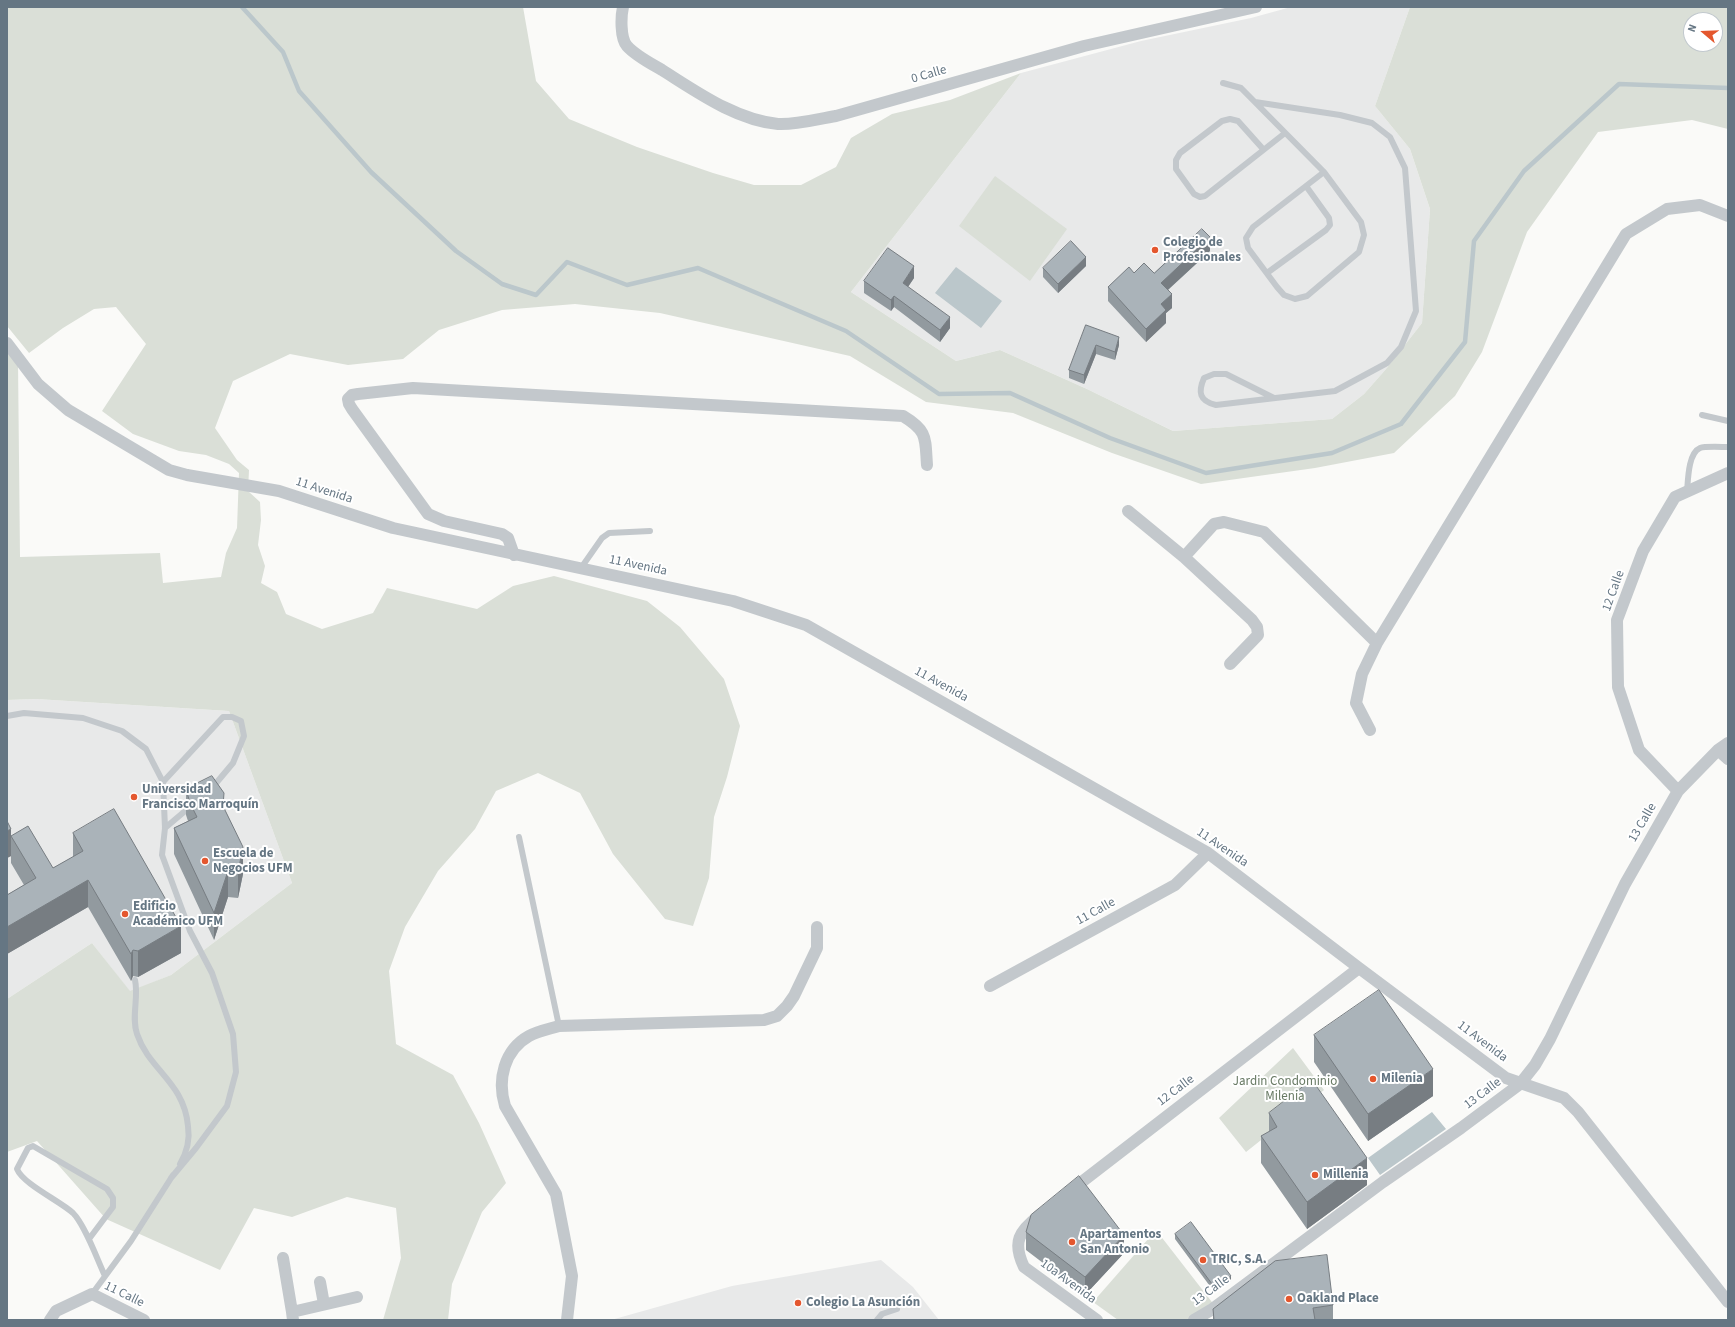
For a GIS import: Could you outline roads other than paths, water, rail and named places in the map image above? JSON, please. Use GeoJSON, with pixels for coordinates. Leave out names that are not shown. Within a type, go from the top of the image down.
{"type":"FeatureCollection","features":[{"type":"Feature","properties":{"kind":"street","name":"0 Calle"},"geometry":{"type":"LineString","coordinates":[[623,7],[621,20],[626,45],[646,60],[728,109],[754,119],[778,124],[805,122],[836,116],[1084,46],[1256,7]]}},
{"type":"Feature","properties":{"kind":"street"},"geometry":{"type":"LineString","coordinates":[[1370,730],[1356,703],[1362,674],[1377,643],[1626,234],[1667,209],[1700,205],[1728,216]]}},
{"type":"Feature","properties":{"kind":"street","name":"11 Avenida"},"geometry":{"type":"LineString","coordinates":[[7,343],[38,384],[68,410],[170,470],[187,475],[279,491],[393,528],[733,601],[806,625],[1208,852],[1506,1078],[1564,1098],[1578,1112],[1728,1302]]}},
{"type":"Feature","properties":{"kind":"street"},"geometry":{"type":"LineString","coordinates":[[514,555],[508,538],[502,534],[444,521],[428,514],[348,404],[348,399],[352,395],[413,388],[903,416],[916,424],[925,438],[927,465]]}},
{"type":"Feature","properties":{"kind":"street","name":"12 Calle"},"geometry":{"type":"LineString","coordinates":[[1678,791],[1638,750],[1618,687],[1617,620],[1643,551],[1675,497],[1728,473]]}},
{"type":"Feature","properties":{"kind":"street"},"geometry":{"type":"LineString","coordinates":[[1128,511],[1184,557],[1252,620],[1257,627],[1258,635],[1230,664]]}},
{"type":"Feature","properties":{"kind":"street"},"geometry":{"type":"LineString","coordinates":[[1184,557],[1214,524],[1224,522],[1264,532],[1377,643]]}},
{"type":"Feature","properties":{"kind":"street"},"geometry":{"type":"LineString","coordinates":[[1723,747],[1728,759]]}},
{"type":"Feature","properties":{"kind":"street","name":"13 Calle"},"geometry":{"type":"LineString","coordinates":[[1194,1320],[1211,1310],[1377,1186],[1461,1128],[1520,1084],[1535,1064],[1550,1039],[1625,884],[1678,791],[1723,747]]}},
{"type":"Feature","properties":{"kind":"street","name":"11 Calle"},"geometry":{"type":"LineString","coordinates":[[990,986],[1176,885],[1208,852]]}},
{"type":"Feature","properties":{"kind":"street"},"geometry":{"type":"LineString","coordinates":[[567,1320],[572,1276],[556,1194],[505,1106],[501,1087],[504,1067],[514,1049],[530,1035],[559,1026],[764,1020],[777,1016],[794,996],[817,948],[818,927]]}},
{"type":"Feature","properties":{"kind":"street","name":"12 Calle"},"geometry":{"type":"LineString","coordinates":[[1060,1199],[1359,968]]}},
{"type":"Feature","properties":{"kind":"street","name":"10a Avenida"},"geometry":{"type":"LineString","coordinates":[[1047,1209],[1023,1231],[1018,1243],[1018,1255],[1024,1267],[1097,1320]]}},
{"type":"Feature","properties":{"kind":"street"},"geometry":{"type":"LineString","coordinates":[[283,1258],[292,1316],[324,1304],[357,1297]]}},
{"type":"Feature","properties":{"kind":"street"},"geometry":{"type":"LineString","coordinates":[[320,1282],[324,1304]]}},
{"type":"Feature","properties":{"kind":"street"},"geometry":{"type":"LineString","coordinates":[[50,1320],[56,1312],[92,1294]]}},
{"type":"Feature","properties":{"kind":"street","name":"11 Calle"},"geometry":{"type":"LineString","coordinates":[[92,1294],[144,1320]]}},
{"type":"Feature","properties":{"kind":"lane"},"geometry":{"type":"LineString","coordinates":[[1223,83],[1241,88],[1255,102],[1324,172],[1361,222],[1364,235],[1359,252],[1307,296],[1296,298],[1284,295],[1248,248],[1246,238],[1253,226],[1324,172]]}},
{"type":"Feature","properties":{"kind":"lane"},"geometry":{"type":"LineString","coordinates":[[1255,102],[1340,115],[1372,123],[1390,138],[1405,168],[1416,311],[1401,346],[1387,363],[1335,391],[1216,405],[1207,403],[1202,397],[1200,386],[1204,378],[1214,374],[1226,374],[1274,398]]}},
{"type":"Feature","properties":{"kind":"lane"},"geometry":{"type":"LineString","coordinates":[[1263,150],[1238,121],[1230,119],[1222,121],[1180,153],[1176,160],[1176,169],[1194,194],[1200,197],[1205,196],[1285,133]]}},
{"type":"Feature","properties":{"kind":"lane"},"geometry":{"type":"LineString","coordinates":[[1267,273],[1326,230],[1330,225],[1329,218],[1306,186]]}},
{"type":"Feature","properties":{"kind":"lane"},"geometry":{"type":"LineString","coordinates":[[1702,415],[1728,421]]}},
{"type":"Feature","properties":{"kind":"lane"},"geometry":{"type":"LineString","coordinates":[[1687,492],[1691,461],[1694,454],[1700,448],[1728,447]]}},
{"type":"Feature","properties":{"kind":"lane"},"geometry":{"type":"LineString","coordinates":[[581,568],[602,538],[609,533],[650,531]]}},
{"type":"Feature","properties":{"kind":"lane"},"geometry":{"type":"LineString","coordinates":[[7,716],[24,713],[83,718],[122,731],[146,749],[163,782],[165,828],[162,855],[190,931],[212,973],[233,1034],[236,1072],[226,1106],[196,1148],[171,1178]]}},
{"type":"Feature","properties":{"kind":"lane"},"geometry":{"type":"LineString","coordinates":[[163,782],[223,717],[232,717],[241,721],[244,736],[233,763],[205,794]]}},
{"type":"Feature","properties":{"kind":"lane"},"geometry":{"type":"LineString","coordinates":[[165,828],[199,799]]}},
{"type":"Feature","properties":{"kind":"lane"},"geometry":{"type":"LineString","coordinates":[[519,837],[559,1026]]}},
{"type":"Feature","properties":{"kind":"lane"},"geometry":{"type":"LineString","coordinates":[[92,1294],[131,1242],[180,1165],[186,1150],[188,1139],[188,1119],[182,1100],[178,1092],[147,1053],[137,1034],[135,1016],[137,997],[134,980]]}},
{"type":"Feature","properties":{"kind":"lane"},"geometry":{"type":"LineString","coordinates":[[89,1240],[113,1207],[113,1198],[107,1189],[33,1146],[30,1146],[17,1169],[18,1172],[29,1182],[74,1213],[106,1276]]}},
{"type":"Feature","properties":{"kind":"lane"},"geometry":{"type":"LineString","coordinates":[[878,1320],[882,1314],[896,1309]]}},
{"type":"Feature","properties":{"kind":"waterway"},"geometry":{"type":"LineString","coordinates":[[242,7],[283,52],[299,91],[371,172],[456,251],[502,284],[536,295],[567,262],[627,285],[698,268],[846,331],[939,394],[1010,393],[1110,438],[1206,473],[1332,453],[1401,424],[1465,342],[1474,241],[1524,171],[1619,84],[1728,88]]}},
{"type":"Feature","properties":{"kind":"place","name":"Colegio de Profesionales"},"geometry":{"type":"Point","coordinates":[1155,250]}},
{"type":"Feature","properties":{"kind":"place","name":"Universidad Francisco Marroquín"},"geometry":{"type":"Point","coordinates":[134,797]}},
{"type":"Feature","properties":{"kind":"place","name":"Escuela de Negocios UFM"},"geometry":{"type":"Point","coordinates":[205,861]}},
{"type":"Feature","properties":{"kind":"place","name":"Edificio Académico UFM"},"geometry":{"type":"Point","coordinates":[125,914]}},
{"type":"Feature","properties":{"kind":"place","name":"Milenia"},"geometry":{"type":"Point","coordinates":[1373,1079]}},
{"type":"Feature","properties":{"kind":"place","name":"Millenia"},"geometry":{"type":"Point","coordinates":[1315,1175]}},
{"type":"Feature","properties":{"kind":"place","name":"Apartamentos San Antonio"},"geometry":{"type":"Point","coordinates":[1072,1242]}},
{"type":"Feature","properties":{"kind":"place","name":"TRIC, S.A."},"geometry":{"type":"Point","coordinates":[1203,1260]}},
{"type":"Feature","properties":{"kind":"place","name":"Oakland Place"},"geometry":{"type":"Point","coordinates":[1289,1299]}},
{"type":"Feature","properties":{"kind":"place","name":"Colegio La Asunción"},"geometry":{"type":"Point","coordinates":[798,1303]}},
{"type":"Feature","properties":{"kind":"park label","name":"Jardin Condominio Milenia"},"geometry":{"type":"Point","coordinates":[1285,1090]}}]}
